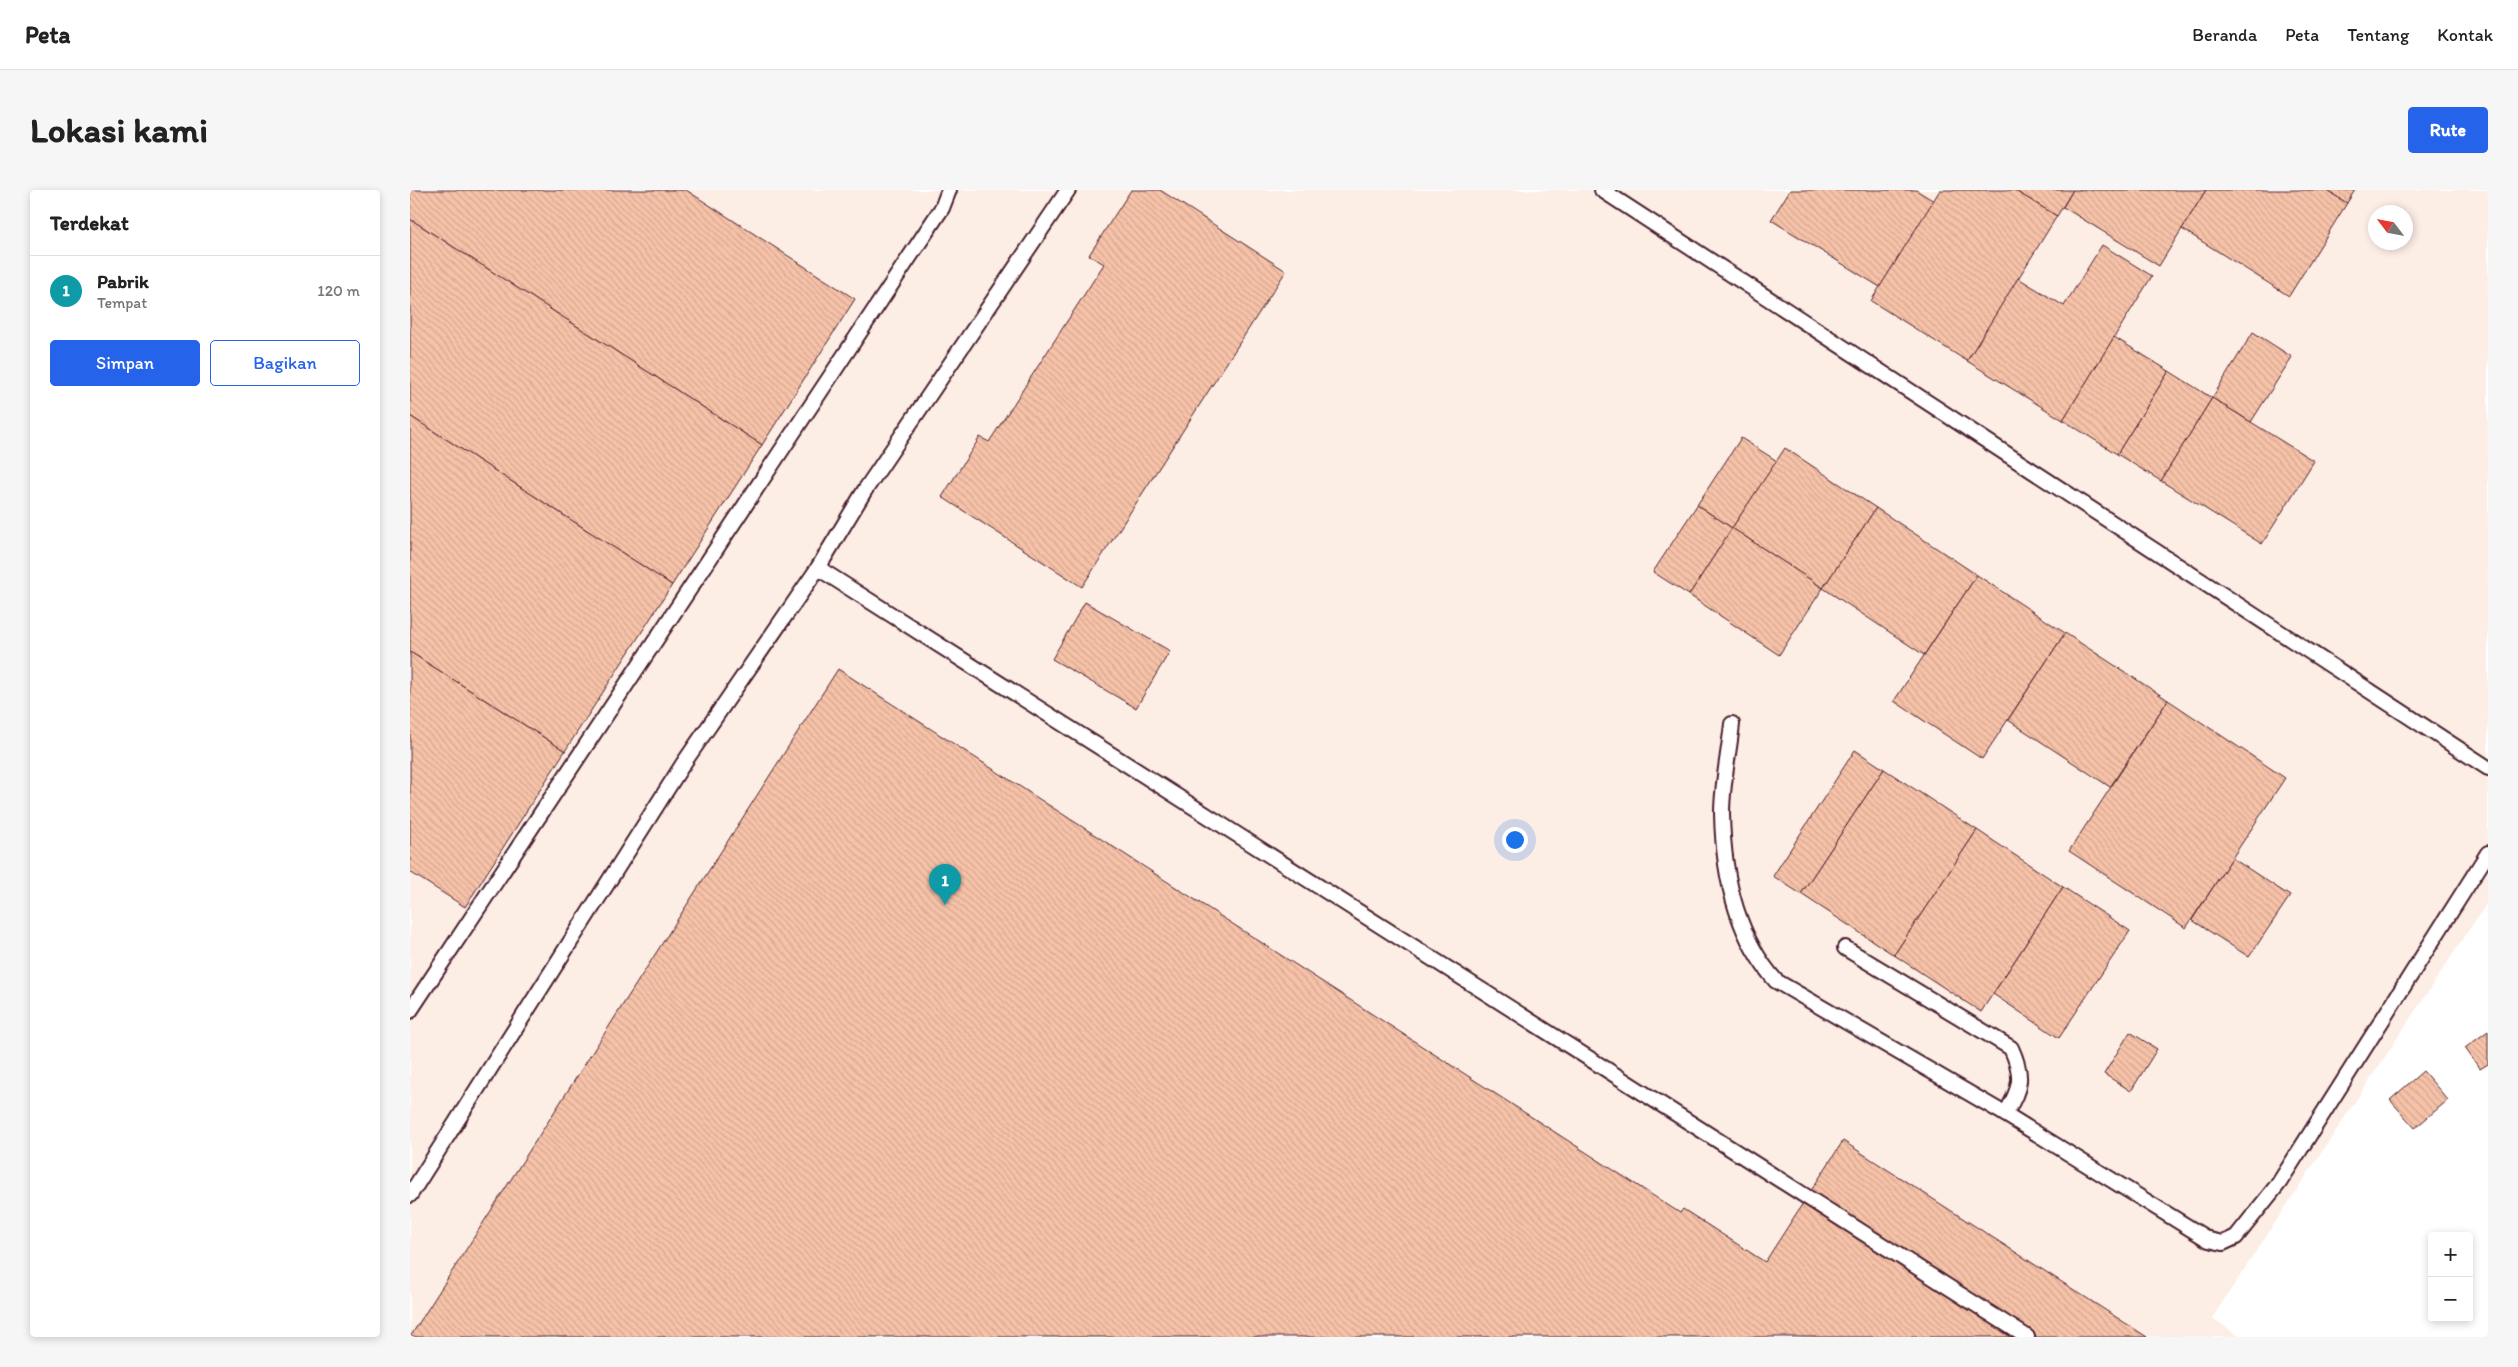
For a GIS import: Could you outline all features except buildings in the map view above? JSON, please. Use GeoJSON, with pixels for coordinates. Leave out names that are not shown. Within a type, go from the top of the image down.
{"type":"FeatureCollection","features":[{"type":"Feature","properties":{"kind":"lane"},"geometry":{"type":"LineString","coordinates":[[410,1010],[942,208],[949,190]]}},
{"type":"Feature","properties":{"kind":"lane"},"geometry":{"type":"LineString","coordinates":[[410,1195],[683,764],[818,568],[865,490],[1068,190]]}},
{"type":"Feature","properties":{"kind":"lane"},"geometry":{"type":"LineString","coordinates":[[1602,190],[2488,768]]}},
{"type":"Feature","properties":{"kind":"lane"},"geometry":{"type":"LineString","coordinates":[[818,568],[2027,1337]]}},
{"type":"Feature","properties":{"kind":"lane"},"geometry":{"type":"LineString","coordinates":[[1732,724],[1722,811],[1724,854],[1738,919],[1760,963],[1776,981],[2005,1114],[2209,1240],[2223,1243],[2229,1242],[2236,1237],[2279,1183],[2488,853]]}},
{"type":"Feature","properties":{"kind":"lane"},"geometry":{"type":"LineString","coordinates":[[1845,948],[2011,1048],[2017,1062],[2020,1084],[2005,1114]]}},
{"type":"Feature","properties":{"kind":"shaded area"},"geometry":{"type":"Polygon","coordinates":[[[410,190],[2488,190],[2488,901],[2212,1318],[2240,1337],[410,1337],[410,190]]]}},
{"type":"Feature","properties":{"kind":"place","name":"Pabrik"},"geometry":{"type":"Point","coordinates":[945,905]}}]}
